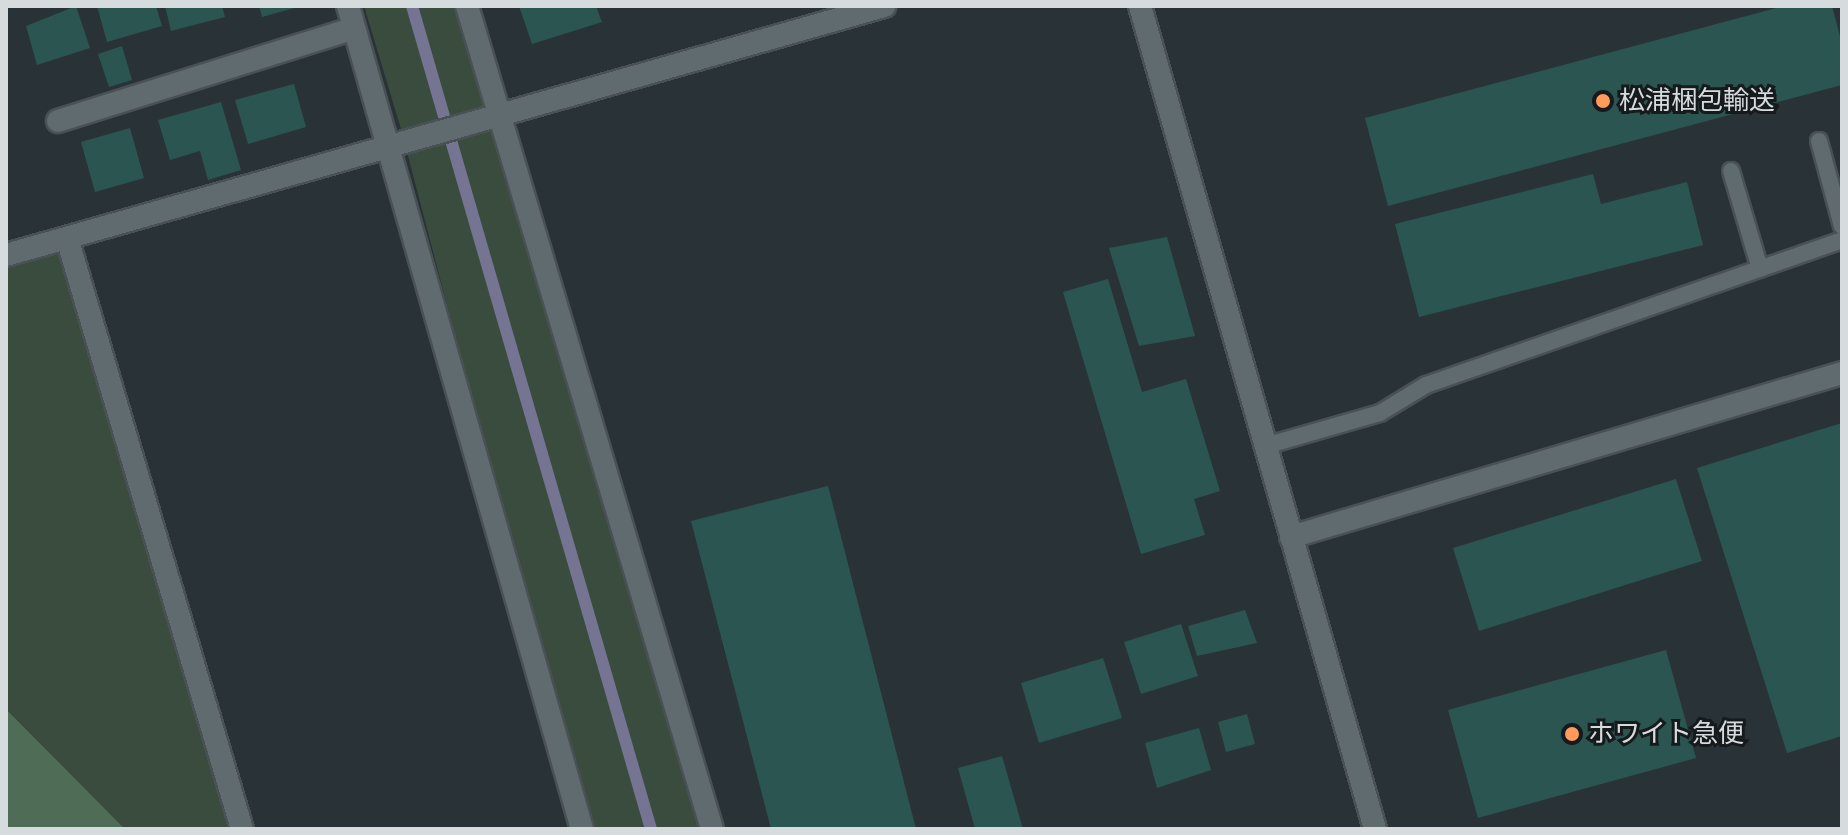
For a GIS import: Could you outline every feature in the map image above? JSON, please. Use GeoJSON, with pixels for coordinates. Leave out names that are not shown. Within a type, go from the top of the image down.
{"type":"FeatureCollection","features":[{"type":"Feature","properties":{"kind":"street"},"geometry":{"type":"LineString","coordinates":[[348,6],[582,829]]}},
{"type":"Feature","properties":{"kind":"street"},"geometry":{"type":"LineString","coordinates":[[467,6],[712,829]]}},
{"type":"Feature","properties":{"kind":"street"},"geometry":{"type":"LineString","coordinates":[[6,255],[884,6]]}},
{"type":"Feature","properties":{"kind":"street"},"geometry":{"type":"LineString","coordinates":[[1140,6],[1375,829]]}},
{"type":"Feature","properties":{"kind":"street"},"geometry":{"type":"LineString","coordinates":[[58,121],[354,28]]}},
{"type":"Feature","properties":{"kind":"street"},"geometry":{"type":"LineString","coordinates":[[67,238],[242,829]]}},
{"type":"Feature","properties":{"kind":"street"},"geometry":{"type":"LineString","coordinates":[[1291,537],[1842,373]]}},
{"type":"Feature","properties":{"kind":"lane"},"geometry":{"type":"LineString","coordinates":[[1819,141],[1842,226]]}},
{"type":"Feature","properties":{"kind":"lane"},"geometry":{"type":"LineString","coordinates":[[1731,171],[1760,269]]}},
{"type":"Feature","properties":{"kind":"lane"},"geometry":{"type":"LineString","coordinates":[[1265,446],[1380,413],[1426,385],[1842,240]]}},
{"type":"Feature","properties":{"kind":"green space"},"geometry":{"type":"Polygon","coordinates":[[[364,6],[470,6],[710,829],[584,829],[401,129],[364,6]]]}},
{"type":"Feature","properties":{"kind":"green space"},"geometry":{"type":"Polygon","coordinates":[[[62,250],[237,829],[125,829],[6,709],[6,265],[62,250]]]}},
{"type":"Feature","properties":{"kind":"green space"},"geometry":{"type":"Polygon","coordinates":[[[6,709],[125,829],[6,829],[6,709]]]}},
{"type":"Feature","properties":{"kind":"building"},"geometry":{"type":"Polygon","coordinates":[[[76,6],[90,48],[37,65],[26,26],[76,6]]]}},
{"type":"Feature","properties":{"kind":"building"},"geometry":{"type":"Polygon","coordinates":[[[97,6],[156,6],[162,26],[107,42],[97,6]]]}},
{"type":"Feature","properties":{"kind":"building"},"geometry":{"type":"Polygon","coordinates":[[[165,6],[222,6],[225,17],[171,31],[165,6]]]}},
{"type":"Feature","properties":{"kind":"building"},"geometry":{"type":"Polygon","coordinates":[[[259,6],[297,6],[298,7],[262,17],[259,6]]]}},
{"type":"Feature","properties":{"kind":"building"},"geometry":{"type":"Polygon","coordinates":[[[519,6],[596,6],[602,22],[532,44],[519,6]]]}},
{"type":"Feature","properties":{"kind":"building","name":"松浦梱包輸送"},"geometry":{"type":"Polygon","coordinates":[[[1784,6],[1832,6],[1842,44],[1842,85],[1388,206],[1365,118],[1784,6]]]}},
{"type":"Feature","properties":{"kind":"building"},"geometry":{"type":"Polygon","coordinates":[[[122,46],[132,80],[109,87],[98,54],[122,46]]]}},
{"type":"Feature","properties":{"kind":"building"},"geometry":{"type":"Polygon","coordinates":[[[294,84],[306,127],[248,144],[235,100],[294,84]]]}},
{"type":"Feature","properties":{"kind":"building"},"geometry":{"type":"Polygon","coordinates":[[[221,102],[241,170],[208,180],[200,151],[170,160],[158,120],[221,102]]]}},
{"type":"Feature","properties":{"kind":"building"},"geometry":{"type":"Polygon","coordinates":[[[130,128],[144,178],[95,192],[81,142],[130,128]]]}},
{"type":"Feature","properties":{"kind":"building"},"geometry":{"type":"Polygon","coordinates":[[[1593,174],[1601,204],[1687,182],[1703,245],[1419,317],[1395,224],[1593,174]]]}},
{"type":"Feature","properties":{"kind":"building"},"geometry":{"type":"Polygon","coordinates":[[[1167,237],[1195,336],[1139,346],[1109,248],[1167,237]]]}},
{"type":"Feature","properties":{"kind":"building"},"geometry":{"type":"Polygon","coordinates":[[[1108,279],[1142,392],[1186,379],[1220,491],[1194,499],[1205,535],[1141,554],[1063,292],[1108,279]]]}},
{"type":"Feature","properties":{"kind":"building"},"geometry":{"type":"Polygon","coordinates":[[[1842,423],[1842,736],[1787,753],[1697,468],[1842,423]]]}},
{"type":"Feature","properties":{"kind":"building"},"geometry":{"type":"Polygon","coordinates":[[[1676,479],[1702,561],[1479,631],[1453,548],[1676,479]]]}},
{"type":"Feature","properties":{"kind":"building"},"geometry":{"type":"Polygon","coordinates":[[[828,486],[916,829],[771,829],[691,521],[828,486]]]}},
{"type":"Feature","properties":{"kind":"building"},"geometry":{"type":"Polygon","coordinates":[[[1245,610],[1257,643],[1197,656],[1188,626],[1245,610]]]}},
{"type":"Feature","properties":{"kind":"building"},"geometry":{"type":"Polygon","coordinates":[[[1181,624],[1198,676],[1141,694],[1124,642],[1181,624]]]}},
{"type":"Feature","properties":{"kind":"building","name":"ホワイト急便"},"geometry":{"type":"Polygon","coordinates":[[[1666,650],[1696,758],[1478,818],[1448,710],[1666,650]]]}},
{"type":"Feature","properties":{"kind":"building"},"geometry":{"type":"Polygon","coordinates":[[[1103,658],[1122,718],[1039,743],[1021,683],[1103,658]]]}},
{"type":"Feature","properties":{"kind":"building"},"geometry":{"type":"Polygon","coordinates":[[[1247,714],[1255,744],[1226,752],[1218,722],[1247,714]]]}},
{"type":"Feature","properties":{"kind":"building"},"geometry":{"type":"Polygon","coordinates":[[[1199,728],[1211,770],[1157,788],[1145,743],[1199,728]]]}},
{"type":"Feature","properties":{"kind":"building"},"geometry":{"type":"Polygon","coordinates":[[[1002,756],[1023,829],[975,829],[958,768],[1002,756]]]}},
{"type":"Feature","properties":{"kind":"waterway"},"geometry":{"type":"LineString","coordinates":[[412,6],[651,829]]}},
{"type":"Feature","properties":{"kind":"place","name":"松浦梱包輸送"},"geometry":{"type":"Point","coordinates":[1603,101]}},
{"type":"Feature","properties":{"kind":"place","name":"ホワイト急便"},"geometry":{"type":"Point","coordinates":[1572,734]}}]}
